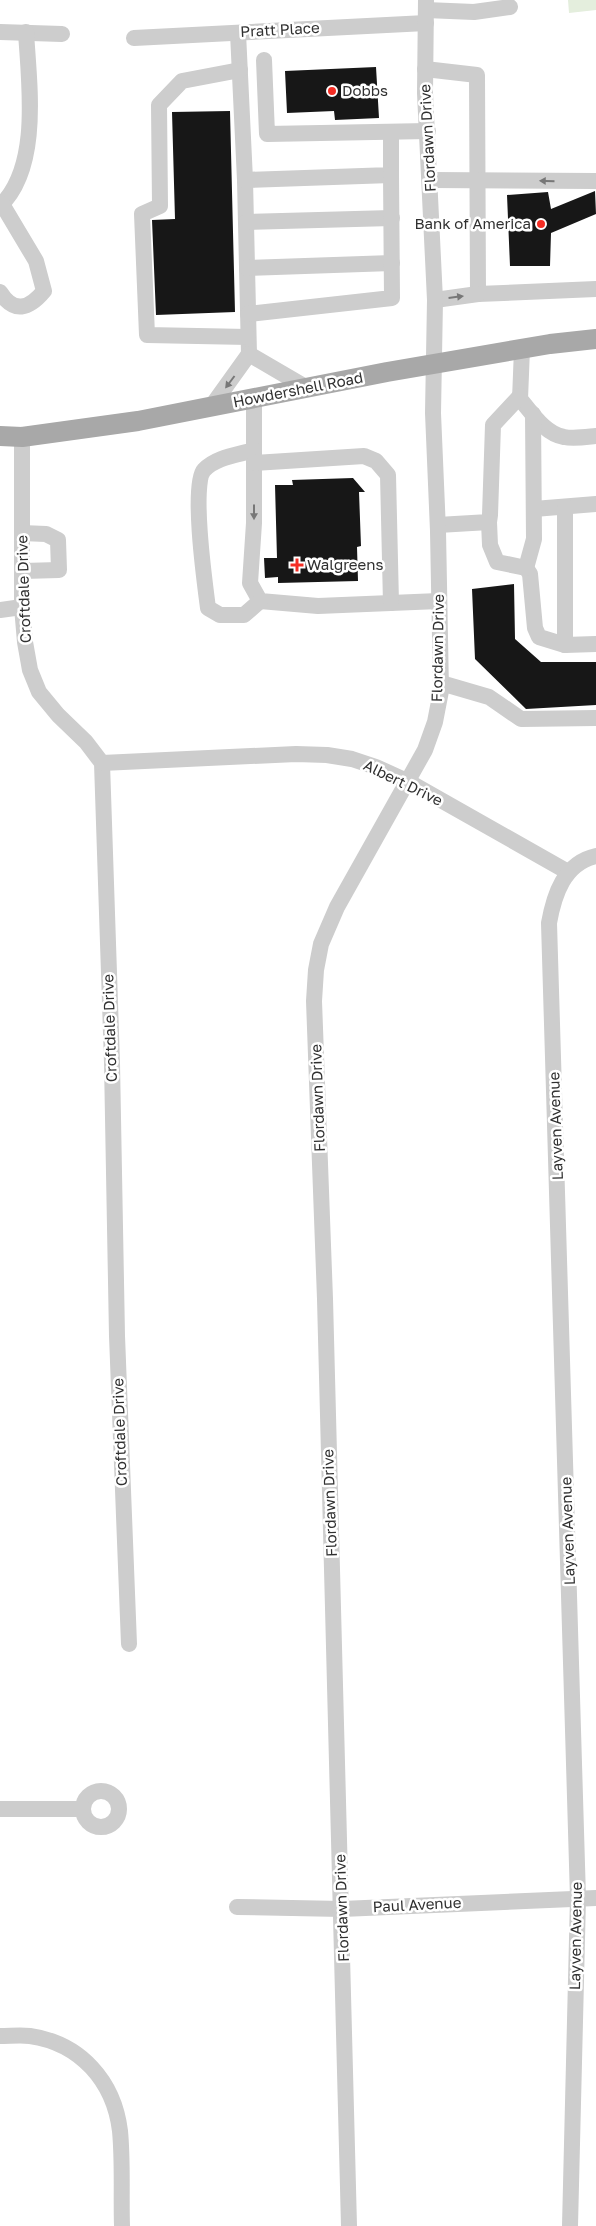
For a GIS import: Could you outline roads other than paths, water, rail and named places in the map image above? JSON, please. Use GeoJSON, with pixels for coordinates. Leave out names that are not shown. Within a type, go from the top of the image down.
{"type":"FeatureCollection","features":[{"type":"Feature","properties":{"kind":"main road","name":"Howdershell Road"},"geometry":{"type":"LineString","coordinates":[[0,436],[22,437],[138,421],[434,364],[596,339]]}},
{"type":"Feature","properties":{"kind":"street","name":"Pratt Place"},"geometry":{"type":"LineString","coordinates":[[134,38],[238,33],[461,6],[493,10],[510,7]]}},
{"type":"Feature","properties":{"kind":"street","name":"Flordawn Drive"},"geometry":{"type":"LineString","coordinates":[[349,2226],[342,1909],[314,1001],[321,944],[337,907],[425,750],[435,722],[441,683],[438,525],[433,413],[435,300],[426,69],[426,11]]}},
{"type":"Feature","properties":{"kind":"street"},"geometry":{"type":"LineString","coordinates":[[0,32],[62,34]]}},
{"type":"Feature","properties":{"kind":"street"},"geometry":{"type":"LineString","coordinates":[[0,292],[12,305],[23,307],[35,302],[44,291],[36,261],[1,205],[18,182],[26,157],[29,116],[26,32]]}},
{"type":"Feature","properties":{"kind":"street"},"geometry":{"type":"LineString","coordinates":[[211,407],[249,354],[245,180],[238,33]]}},
{"type":"Feature","properties":{"kind":"street"},"geometry":{"type":"LineString","coordinates":[[264,60],[267,134]]}},
{"type":"Feature","properties":{"kind":"street"},"geometry":{"type":"LineString","coordinates":[[426,69],[477,76],[478,294]]}},
{"type":"Feature","properties":{"kind":"street"},"geometry":{"type":"LineString","coordinates":[[240,70],[182,81],[159,105],[160,206],[142,214],[147,335],[248,337]]}},
{"type":"Feature","properties":{"kind":"street"},"geometry":{"type":"LineString","coordinates":[[243,136],[428,131]]}},
{"type":"Feature","properties":{"kind":"street"},"geometry":{"type":"LineString","coordinates":[[248,314],[392,298],[391,132]]}},
{"type":"Feature","properties":{"kind":"street"},"geometry":{"type":"LineString","coordinates":[[245,180],[391,175]]}},
{"type":"Feature","properties":{"kind":"street"},"geometry":{"type":"LineString","coordinates":[[431,180],[596,181]]}},
{"type":"Feature","properties":{"kind":"street"},"geometry":{"type":"LineString","coordinates":[[246,222],[392,218]]}},
{"type":"Feature","properties":{"kind":"street"},"geometry":{"type":"LineString","coordinates":[[247,268],[392,263]]}},
{"type":"Feature","properties":{"kind":"street"},"geometry":{"type":"LineString","coordinates":[[435,300],[478,294],[596,289]]}},
{"type":"Feature","properties":{"kind":"street"},"geometry":{"type":"LineString","coordinates":[[522,349],[520,400],[542,425],[563,437],[596,436]]}},
{"type":"Feature","properties":{"kind":"street"},"geometry":{"type":"LineString","coordinates":[[249,354],[308,388]]}},
{"type":"Feature","properties":{"kind":"street"},"geometry":{"type":"LineString","coordinates":[[520,396],[493,425],[490,515],[488,522],[490,545],[497,562],[526,568],[530,574],[535,628],[539,637],[565,645],[596,644]]}},
{"type":"Feature","properties":{"kind":"street"},"geometry":{"type":"LineString","coordinates":[[254,399],[254,523],[250,583],[260,601]]}},
{"type":"Feature","properties":{"kind":"street"},"geometry":{"type":"LineString","coordinates":[[526,568],[534,540],[533,414]]}},
{"type":"Feature","properties":{"kind":"street","name":"Croftdale Drive"},"geometry":{"type":"LineString","coordinates":[[22,437],[22,607],[24,642],[30,670],[39,692],[102,763],[112,1063],[116,1336],[129,1644]]}},
{"type":"Feature","properties":{"kind":"street"},"geometry":{"type":"LineString","coordinates":[[391,603],[388,475],[376,461],[364,456],[254,457],[215,462],[202,471],[198,485],[208,608],[220,615],[244,615],[260,601],[318,606],[391,603],[439,601]]}},
{"type":"Feature","properties":{"kind":"street"},"geometry":{"type":"LineString","coordinates":[[534,510],[596,504]]}},
{"type":"Feature","properties":{"kind":"street"},"geometry":{"type":"LineString","coordinates":[[565,645],[566,507]]}},
{"type":"Feature","properties":{"kind":"street"},"geometry":{"type":"LineString","coordinates":[[438,525],[488,522]]}},
{"type":"Feature","properties":{"kind":"street"},"geometry":{"type":"LineString","coordinates":[[22,532],[46,534],[58,540],[59,570],[23,571]]}},
{"type":"Feature","properties":{"kind":"street"},"geometry":{"type":"LineString","coordinates":[[0,610],[22,607]]}},
{"type":"Feature","properties":{"kind":"street"},"geometry":{"type":"LineString","coordinates":[[441,683],[489,697],[521,719],[596,718]]}},
{"type":"Feature","properties":{"kind":"street","name":"Albert Drive"},"geometry":{"type":"LineString","coordinates":[[102,763],[327,754],[352,759],[408,782],[568,872]]}},
{"type":"Feature","properties":{"kind":"street","name":"Layven Avenue"},"geometry":{"type":"LineString","coordinates":[[570,2226],[578,1898],[549,923],[552,905],[558,888],[568,872],[588,858],[596,856]]}},
{"type":"Feature","properties":{"kind":"street"},"geometry":{"type":"LineString","coordinates":[[0,1809],[83,1809]]}},
{"type":"Feature","properties":{"kind":"street","name":"Paul Avenue"},"geometry":{"type":"LineString","coordinates":[[237,1907],[342,1909],[596,1898]]}},
{"type":"Feature","properties":{"kind":"street"},"geometry":{"type":"LineString","coordinates":[[0,2036],[30,2036],[63,2045],[91,2064],[110,2095],[120,2130],[122,2226]]}},
{"type":"Feature","properties":{"kind":"place","name":"Dobbs"},"geometry":{"type":"Point","coordinates":[332,91]}},
{"type":"Feature","properties":{"kind":"place","name":"Bank of America"},"geometry":{"type":"Point","coordinates":[541,224]}},
{"type":"Feature","properties":{"kind":"place","name":"Walgreens"},"geometry":{"type":"Point","coordinates":[297,565]}}]}
